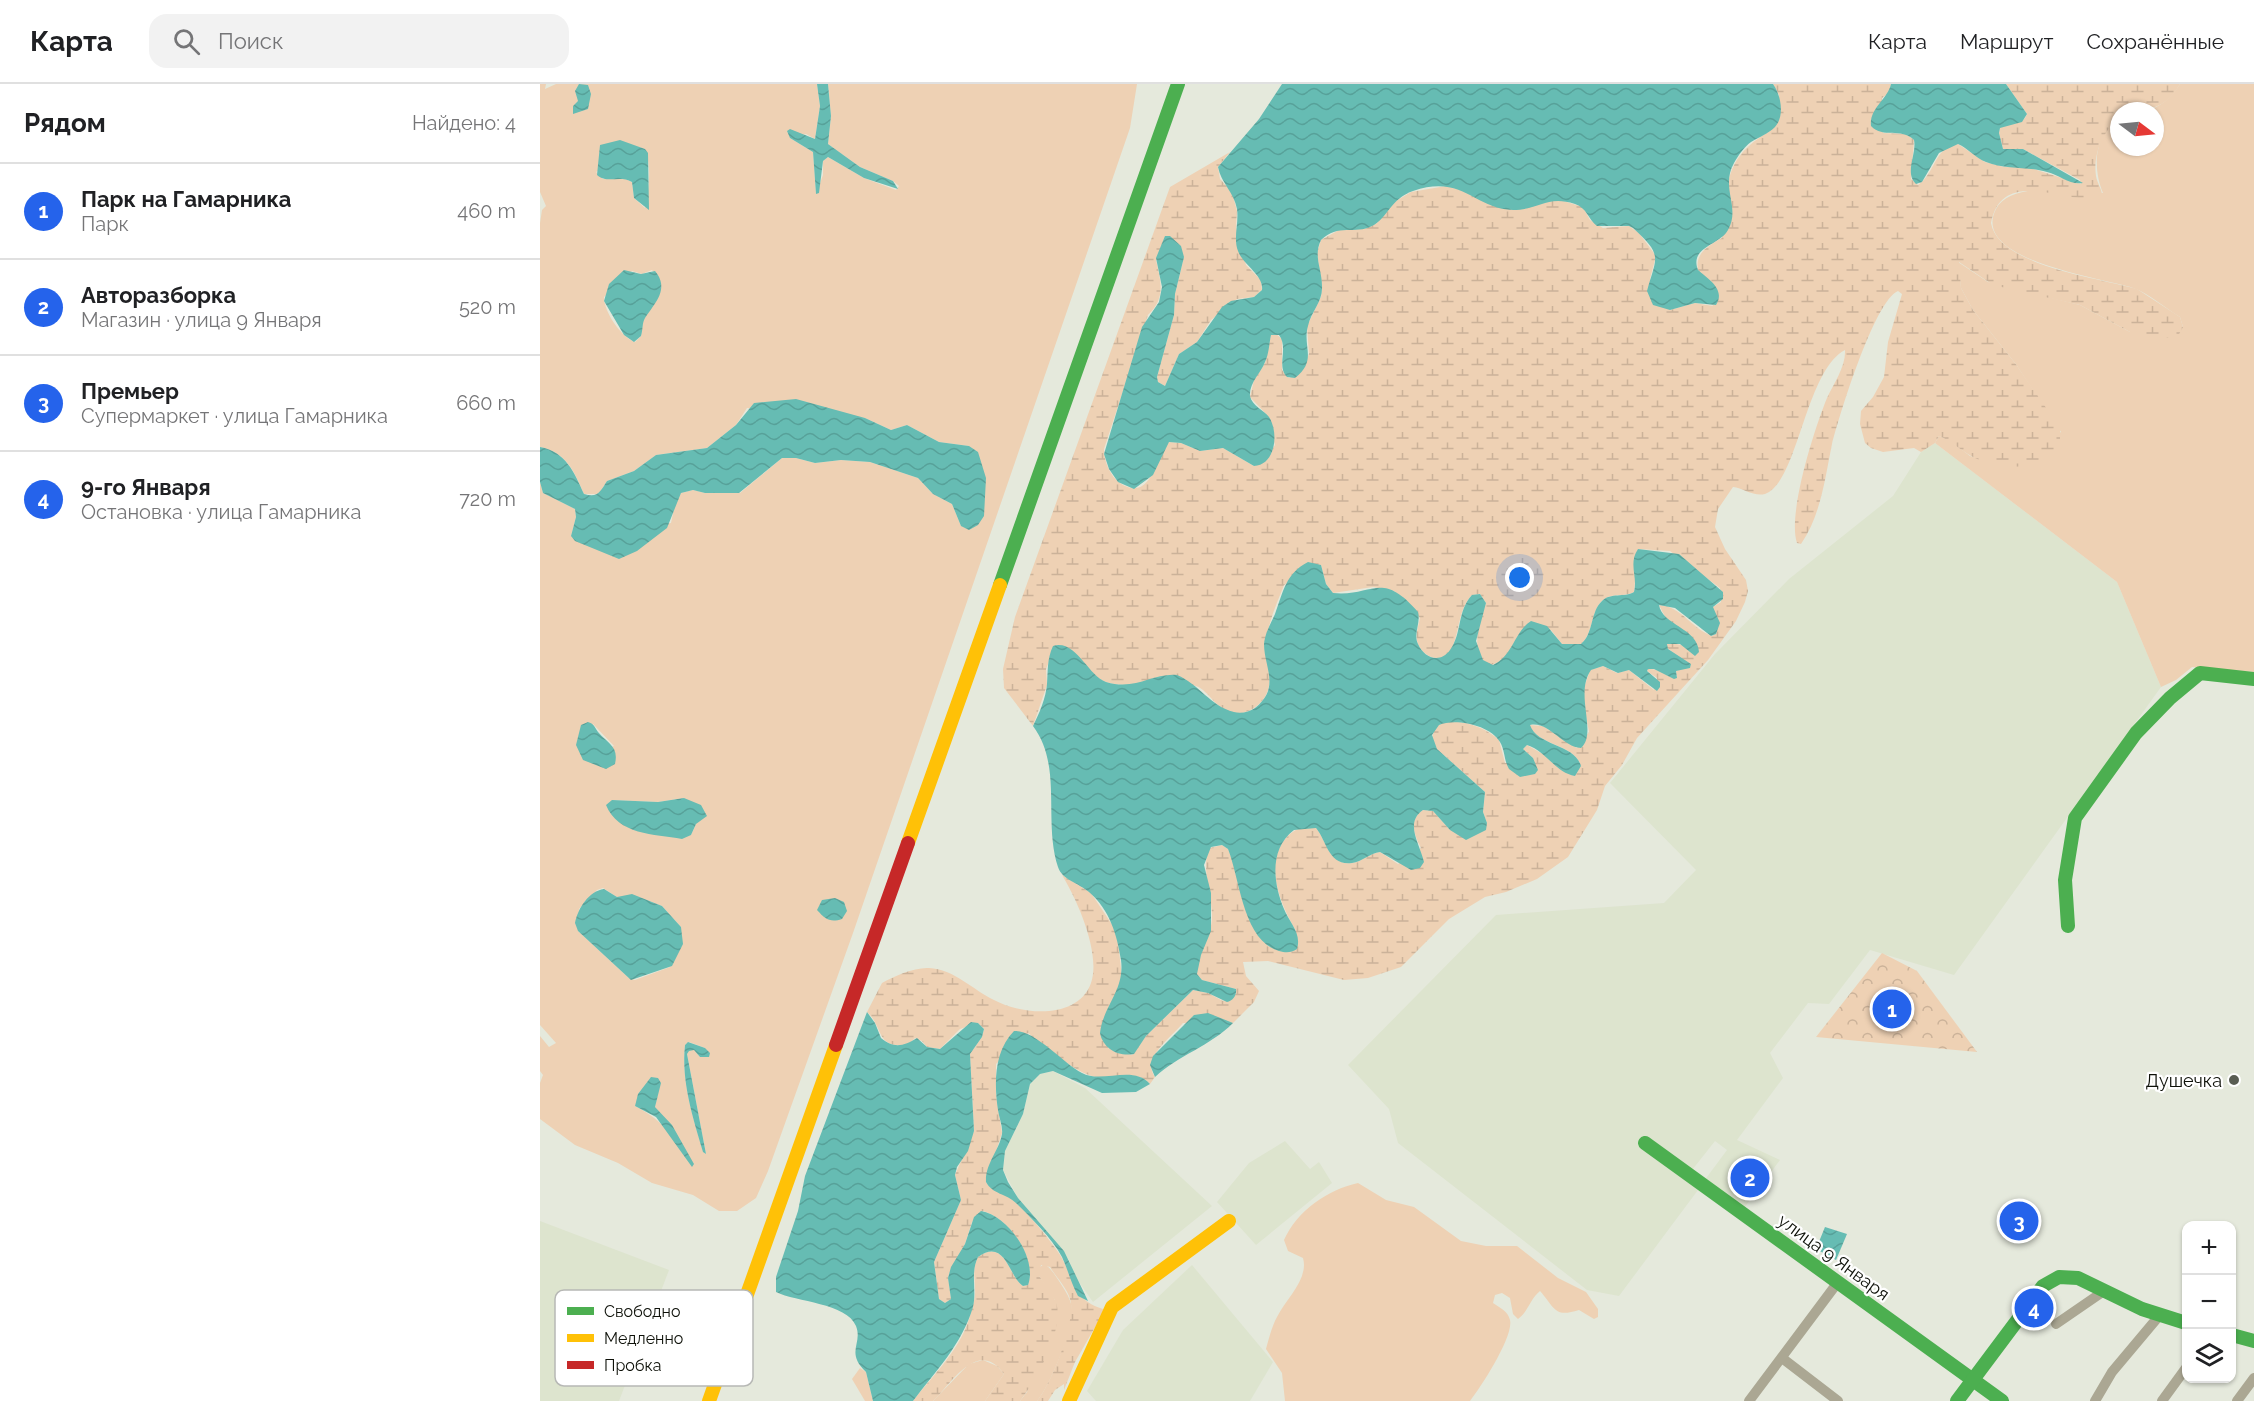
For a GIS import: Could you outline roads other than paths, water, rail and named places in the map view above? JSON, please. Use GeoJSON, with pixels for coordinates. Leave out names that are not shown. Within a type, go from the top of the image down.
{"type":"FeatureCollection","features":[{"type":"Feature","properties":{"kind":"street"},"geometry":{"type":"LineString","coordinates":[[749,1290],[1178,84]]}},
{"type":"Feature","properties":{"kind":"street"},"geometry":{"type":"LineString","coordinates":[[2068,926],[2065,880],[2075,818],[2112,763],[2165,702],[2200,674],[2254,679]]}},
{"type":"Feature","properties":{"kind":"street","name":"улица 9 Января"},"geometry":{"type":"LineString","coordinates":[[1645,1143],[2002,1401]]}},
{"type":"Feature","properties":{"kind":"street"},"geometry":{"type":"LineString","coordinates":[[1069,1401],[1112,1307],[1229,1221]]}},
{"type":"Feature","properties":{"kind":"street"},"geometry":{"type":"LineString","coordinates":[[1957,1401],[2043,1286],[2051,1280],[2069,1276],[2159,1316],[2182,1322]]}},
{"type":"Feature","properties":{"kind":"street"},"geometry":{"type":"LineString","coordinates":[[1749,1401],[1838,1282]]}},
{"type":"Feature","properties":{"kind":"street"},"geometry":{"type":"LineString","coordinates":[[2055,1324],[2104,1291]]}},
{"type":"Feature","properties":{"kind":"street"},"geometry":{"type":"LineString","coordinates":[[2095,1401],[2112,1372],[2159,1316]]}},
{"type":"Feature","properties":{"kind":"street"},"geometry":{"type":"LineString","coordinates":[[2236,1336],[2254,1341]]}},
{"type":"Feature","properties":{"kind":"street"},"geometry":{"type":"LineString","coordinates":[[1782,1358],[1838,1401]]}},
{"type":"Feature","properties":{"kind":"street"},"geometry":{"type":"LineString","coordinates":[[2162,1401],[2182,1375]]}},
{"type":"Feature","properties":{"kind":"street"},"geometry":{"type":"LineString","coordinates":[[2236,1401],[2254,1378]]}},
{"type":"Feature","properties":{"kind":"street"},"geometry":{"type":"LineString","coordinates":[[709,1401],[714,1386]]}},
{"type":"Feature","properties":{"kind":"water"},"geometry":{"type":"Polygon","coordinates":[[[579,84],[588,85],[591,94],[588,109],[573,114],[573,106],[578,101],[575,91],[579,84]]]}},
{"type":"Feature","properties":{"kind":"water"},"geometry":{"type":"Polygon","coordinates":[[[817,84],[828,84],[831,116],[828,144],[860,167],[893,181],[898,189],[864,178],[828,157],[823,161],[819,193],[816,194],[813,152],[790,138],[787,131],[790,129],[815,139],[820,106],[817,84]]]}},
{"type":"Feature","properties":{"kind":"water"},"geometry":{"type":"Polygon","coordinates":[[[1282,84],[1773,84],[1780,100],[1781,111],[1775,127],[1748,144],[1734,163],[1729,181],[1732,213],[1728,230],[1701,251],[1698,256],[1696,262],[1698,270],[1711,281],[1719,294],[1716,305],[1695,303],[1670,310],[1653,305],[1647,291],[1655,264],[1650,245],[1629,226],[1597,226],[1582,208],[1575,204],[1557,201],[1513,210],[1488,204],[1456,189],[1430,187],[1413,191],[1394,203],[1372,226],[1359,230],[1340,230],[1321,240],[1318,257],[1322,292],[1308,326],[1306,365],[1295,378],[1287,377],[1283,368],[1282,340],[1279,335],[1271,335],[1266,359],[1250,391],[1251,399],[1269,417],[1274,431],[1274,447],[1267,460],[1254,466],[1223,448],[1200,451],[1181,443],[1169,442],[1153,475],[1134,489],[1118,482],[1109,469],[1104,454],[1142,327],[1159,302],[1162,287],[1156,258],[1165,236],[1170,236],[1181,246],[1184,257],[1175,294],[1174,315],[1157,377],[1158,382],[1165,386],[1179,354],[1197,342],[1222,307],[1231,301],[1254,297],[1262,290],[1257,275],[1238,251],[1237,209],[1218,167],[1259,119],[1282,84]]]}},
{"type":"Feature","properties":{"kind":"water"},"geometry":{"type":"Polygon","coordinates":[[[1891,84],[2006,84],[2027,114],[2022,122],[2000,128],[2003,149],[2023,149],[2083,183],[2073,183],[2052,173],[2039,170],[1994,164],[1982,160],[1958,144],[1939,153],[1922,182],[1916,184],[1911,174],[1914,140],[1903,134],[1881,132],[1871,126],[1873,114],[1891,84]]]}},
{"type":"Feature","properties":{"kind":"water"},"geometry":{"type":"Polygon","coordinates":[[[620,140],[645,149],[648,153],[649,210],[634,198],[632,182],[623,179],[605,179],[597,175],[600,145],[620,140]]]}},
{"type":"Feature","properties":{"kind":"water"},"geometry":{"type":"Polygon","coordinates":[[[624,270],[641,274],[655,271],[661,284],[657,301],[644,320],[641,336],[634,342],[624,335],[604,301],[609,284],[624,270]]]}},
{"type":"Feature","properties":{"kind":"water"},"geometry":{"type":"Polygon","coordinates":[[[796,399],[865,418],[891,430],[907,425],[939,442],[969,446],[978,452],[986,478],[984,516],[978,525],[969,530],[961,526],[952,504],[933,494],[918,478],[870,462],[841,460],[815,463],[796,458],[782,458],[739,493],[705,493],[693,490],[681,493],[667,528],[637,551],[619,559],[575,541],[571,536],[576,517],[575,509],[543,493],[540,482],[540,447],[563,458],[573,471],[584,494],[596,495],[607,481],[634,471],[656,455],[707,448],[736,425],[754,403],[796,399]]]}},
{"type":"Feature","properties":{"kind":"water"},"geometry":{"type":"Polygon","coordinates":[[[1638,549],[1679,554],[1723,592],[1723,599],[1713,607],[1720,623],[1716,634],[1711,636],[1675,608],[1659,605],[1666,617],[1693,637],[1697,644],[1699,652],[1695,656],[1680,644],[1667,644],[1668,649],[1691,664],[1690,668],[1676,671],[1677,678],[1674,679],[1654,669],[1648,669],[1647,671],[1660,682],[1657,691],[1629,670],[1618,673],[1603,666],[1591,670],[1586,680],[1585,690],[1586,741],[1581,748],[1574,747],[1543,727],[1530,725],[1540,737],[1571,753],[1577,759],[1581,766],[1575,776],[1562,771],[1540,752],[1527,745],[1523,749],[1533,758],[1538,770],[1535,774],[1520,777],[1509,769],[1500,742],[1488,731],[1463,723],[1439,725],[1432,735],[1437,749],[1485,792],[1483,812],[1487,823],[1486,830],[1466,840],[1450,830],[1433,811],[1423,810],[1417,815],[1414,827],[1424,862],[1420,868],[1411,870],[1380,852],[1352,863],[1338,861],[1329,852],[1316,828],[1294,830],[1280,847],[1276,867],[1280,899],[1298,938],[1297,949],[1293,951],[1279,951],[1267,945],[1258,935],[1244,908],[1228,849],[1222,845],[1211,847],[1204,865],[1211,893],[1211,931],[1201,955],[1197,974],[1202,980],[1236,989],[1235,995],[1227,1002],[1208,993],[1193,990],[1146,1036],[1134,1054],[1117,1053],[1104,1043],[1100,1033],[1102,1023],[1120,980],[1121,960],[1117,941],[1107,915],[1096,899],[1063,875],[1058,867],[1052,831],[1047,758],[1042,742],[1033,726],[1045,695],[1053,646],[1061,645],[1068,648],[1093,673],[1106,682],[1126,684],[1177,675],[1218,705],[1239,713],[1255,708],[1267,693],[1269,677],[1264,644],[1268,628],[1290,577],[1308,562],[1321,565],[1326,584],[1333,593],[1377,588],[1395,591],[1418,612],[1416,636],[1418,644],[1424,653],[1433,658],[1442,657],[1450,650],[1454,644],[1467,601],[1472,595],[1480,594],[1486,603],[1476,641],[1483,660],[1493,665],[1505,656],[1521,631],[1531,621],[1547,626],[1562,644],[1581,644],[1588,634],[1595,611],[1602,601],[1609,597],[1634,592],[1633,565],[1638,549]]]}},
{"type":"Feature","properties":{"kind":"water"},"geometry":{"type":"Polygon","coordinates":[[[588,722],[614,749],[615,764],[606,769],[583,760],[576,745],[581,725],[588,722]]]}},
{"type":"Feature","properties":{"kind":"water"},"geometry":{"type":"Polygon","coordinates":[[[684,798],[701,805],[707,816],[696,824],[691,835],[682,839],[628,828],[612,815],[606,805],[612,800],[658,802],[684,798]]]}},
{"type":"Feature","properties":{"kind":"water"},"geometry":{"type":"Polygon","coordinates":[[[604,889],[617,897],[632,894],[662,906],[681,927],[683,944],[672,966],[631,980],[578,931],[575,923],[582,906],[594,893],[604,889]]]}},
{"type":"Feature","properties":{"kind":"water"},"geometry":{"type":"Polygon","coordinates":[[[835,898],[844,902],[847,911],[842,919],[825,918],[817,910],[822,900],[835,898]]]}},
{"type":"Feature","properties":{"kind":"water"},"geometry":{"type":"Polygon","coordinates":[[[867,1012],[875,1023],[881,1038],[895,1045],[908,1043],[917,1038],[927,1047],[940,1049],[971,1022],[978,1023],[984,1029],[982,1037],[970,1054],[974,1131],[968,1151],[957,1167],[955,1175],[961,1200],[934,1262],[939,1299],[945,1303],[951,1299],[948,1278],[951,1267],[965,1244],[974,1217],[981,1211],[991,1214],[1010,1229],[1025,1251],[1029,1263],[1028,1285],[1023,1286],[1001,1255],[987,1252],[978,1257],[974,1269],[974,1301],[968,1320],[948,1357],[913,1401],[873,1401],[866,1372],[855,1353],[858,1332],[851,1318],[832,1308],[776,1292],[776,1277],[798,1211],[805,1176],[867,1012]]]}},
{"type":"Feature","properties":{"kind":"water"},"geometry":{"type":"Polygon","coordinates":[[[1208,1013],[1233,1023],[1155,1077],[1150,1065],[1153,1056],[1194,1015],[1208,1013]]]}},
{"type":"Feature","properties":{"kind":"water"},"geometry":{"type":"Polygon","coordinates":[[[1014,1031],[1030,1035],[1082,1073],[1099,1077],[1135,1075],[1150,1084],[1136,1092],[1102,1093],[1053,1071],[1040,1074],[1030,1084],[1023,1114],[1005,1151],[1003,1170],[1008,1182],[1018,1198],[1064,1251],[1088,1301],[1078,1296],[1058,1250],[1035,1222],[1016,1203],[992,1189],[986,1182],[988,1169],[1002,1134],[997,1100],[997,1068],[1007,1039],[1014,1031]]]}},
{"type":"Feature","properties":{"kind":"water"},"geometry":{"type":"Polygon","coordinates":[[[688,1042],[705,1048],[710,1053],[709,1057],[700,1057],[694,1050],[687,1054],[706,1154],[703,1152],[695,1126],[686,1086],[684,1059],[685,1045],[688,1042]]]}},
{"type":"Feature","properties":{"kind":"water"},"geometry":{"type":"Polygon","coordinates":[[[651,1077],[658,1078],[661,1083],[655,1107],[672,1125],[694,1164],[692,1167],[656,1117],[635,1106],[638,1094],[651,1077]]]}},
{"type":"Feature","properties":{"kind":"water"},"geometry":{"type":"Polygon","coordinates":[[[1825,1227],[1847,1234],[1836,1260],[1816,1249],[1825,1227]]]}},
{"type":"Feature","properties":{"kind":"place","name":"Парк на Гамарника"},"geometry":{"type":"Point","coordinates":[1892,1009]}},
{"type":"Feature","properties":{"kind":"place","name":"Душечка"},"geometry":{"type":"Point","coordinates":[2234,1080]}},
{"type":"Feature","properties":{"kind":"place","name":"Авторазборка"},"geometry":{"type":"Point","coordinates":[1750,1178]}},
{"type":"Feature","properties":{"kind":"place","name":"Премьер"},"geometry":{"type":"Point","coordinates":[2019,1221]}},
{"type":"Feature","properties":{"kind":"place","name":"9-го Января"},"geometry":{"type":"Point","coordinates":[2034,1308]}}]}
